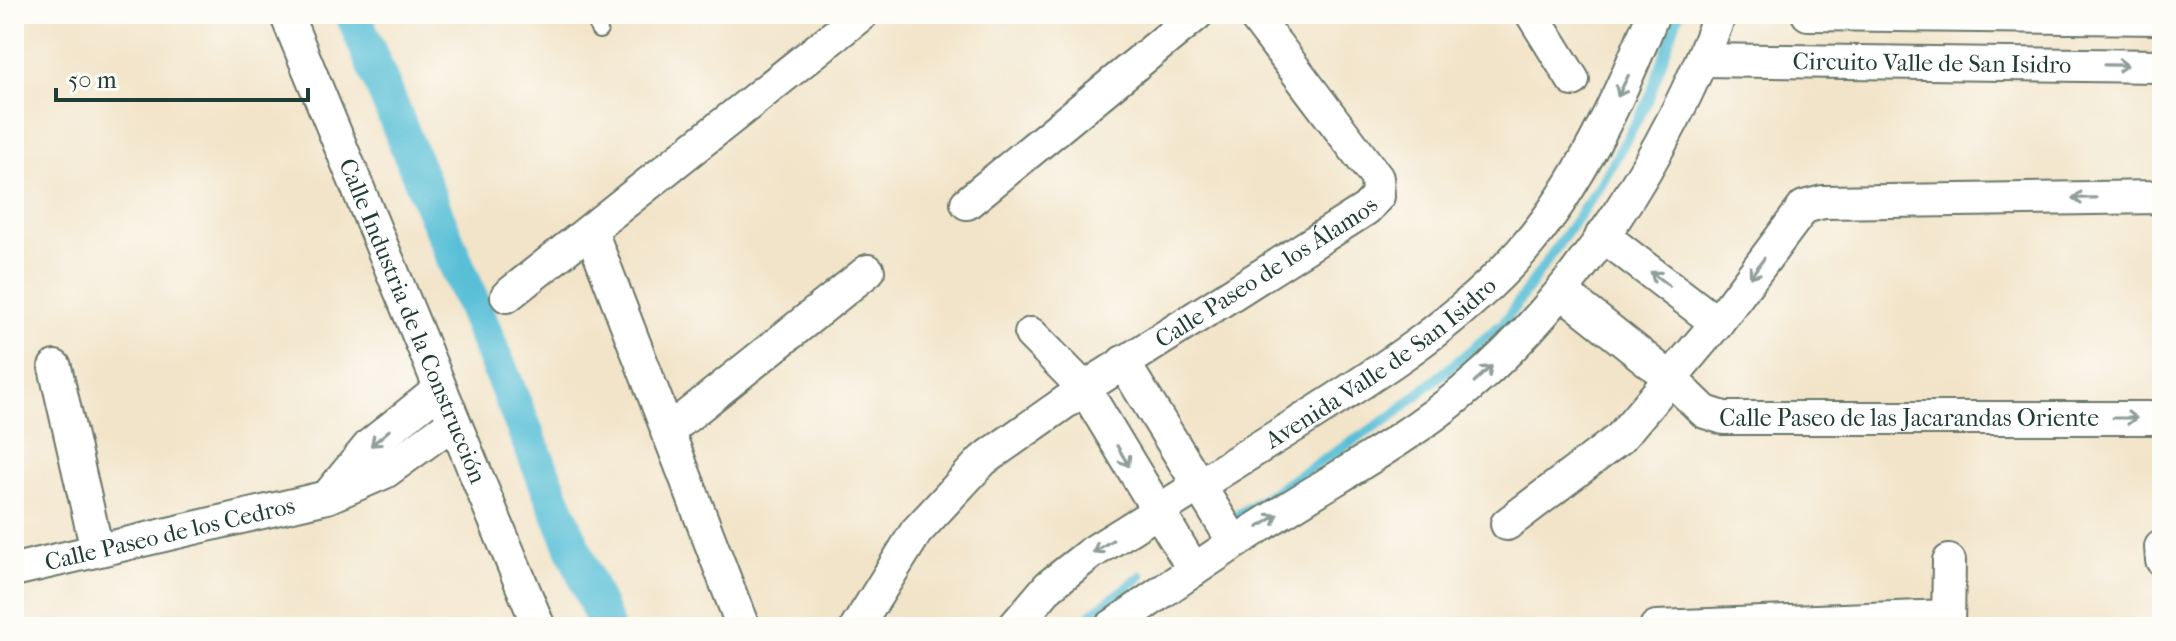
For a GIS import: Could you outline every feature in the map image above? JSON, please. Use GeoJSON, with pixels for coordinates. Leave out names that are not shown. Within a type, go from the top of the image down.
{"type":"FeatureCollection","features":[{"type":"Feature","properties":{"kind":"street","name":"Calle Industria de la Construcción"},"geometry":{"type":"LineString","coordinates":[[286,14],[539,627]]}},
{"type":"Feature","properties":{"kind":"street"},"geometry":{"type":"LineString","coordinates":[[507,296],[862,14]]}},
{"type":"Feature","properties":{"kind":"street"},"geometry":{"type":"LineString","coordinates":[[967,203],[1197,14]]}},
{"type":"Feature","properties":{"kind":"street","name":"Calle Paseo de los Álamos"},"geometry":{"type":"LineString","coordinates":[[857,627],[916,532],[983,460],[1123,362],[1366,209],[1378,196],[1377,178],[1253,14]]}},
{"type":"Feature","properties":{"kind":"street"},"geometry":{"type":"LineString","coordinates":[[1532,14],[1573,80]]}},
{"type":"Feature","properties":{"kind":"street","name":"Avenida Valle de San Isidro"},"geometry":{"type":"LineString","coordinates":[[1014,627],[1049,586],[1091,553],[1377,375],[1459,313],[1523,250],[1573,178],[1626,81],[1653,14]]}},
{"type":"Feature","properties":{"kind":"street"},"geometry":{"type":"LineString","coordinates":[[1111,627],[1234,542],[1406,435],[1463,392],[1518,342],[1562,292],[1666,134],[1702,60],[1720,14]]}},
{"type":"Feature","properties":{"kind":"street","name":"Circuito Valle de San Isidro"},"geometry":{"type":"LineString","coordinates":[[1808,14],[2162,18]]}},
{"type":"Feature","properties":{"kind":"street","name":"Circuito Valle de San Isidro"},"geometry":{"type":"LineString","coordinates":[[1702,60],[2162,66]]}},
{"type":"Feature","properties":{"kind":"street"},"geometry":{"type":"LineString","coordinates":[[1507,524],[1620,438],[1717,323],[1804,207],[1823,202],[2162,197]]}},
{"type":"Feature","properties":{"kind":"street"},"geometry":{"type":"LineString","coordinates":[[591,231],[743,627]]}},
{"type":"Feature","properties":{"kind":"street"},"geometry":{"type":"LineString","coordinates":[[1602,235],[1717,323]]}},
{"type":"Feature","properties":{"kind":"street"},"geometry":{"type":"LineString","coordinates":[[667,432],[868,271]]}},
{"type":"Feature","properties":{"kind":"street","name":"Calle Paseo de las Jacarandas Oriente"},"geometry":{"type":"LineString","coordinates":[[1562,292],[1670,378],[1705,412],[1724,418],[2162,418]]}},
{"type":"Feature","properties":{"kind":"street"},"geometry":{"type":"LineString","coordinates":[[1031,334],[1084,388],[1194,570]]}},
{"type":"Feature","properties":{"kind":"street"},"geometry":{"type":"LineString","coordinates":[[1123,362],[1234,542]]}},
{"type":"Feature","properties":{"kind":"street"},"geometry":{"type":"LineString","coordinates":[[55,367],[97,550]]}},
{"type":"Feature","properties":{"kind":"street","name":"Calle Paseo de los Cedros"},"geometry":{"type":"LineString","coordinates":[[327,497],[370,445],[440,389]]}},
{"type":"Feature","properties":{"kind":"street","name":"Calle Paseo de los Cedros"},"geometry":{"type":"LineString","coordinates":[[14,570],[327,497],[385,472],[454,422]]}},
{"type":"Feature","properties":{"kind":"street"},"geometry":{"type":"LineString","coordinates":[[2161,547],[2162,560]]}},
{"type":"Feature","properties":{"kind":"street"},"geometry":{"type":"LineString","coordinates":[[1656,627],[1948,621],[1949,561]]}},
{"type":"Feature","properties":{"kind":"waterway"},"geometry":{"type":"LineString","coordinates":[[353,14],[606,627]]}},
{"type":"Feature","properties":{"kind":"waterway"},"geometry":{"type":"LineString","coordinates":[[1231,519],[1392,416],[1504,322],[1601,184],[1648,101],[1679,14]]}},
{"type":"Feature","properties":{"kind":"waterway"},"geometry":{"type":"LineString","coordinates":[[1075,627],[1141,576]]}}]}
